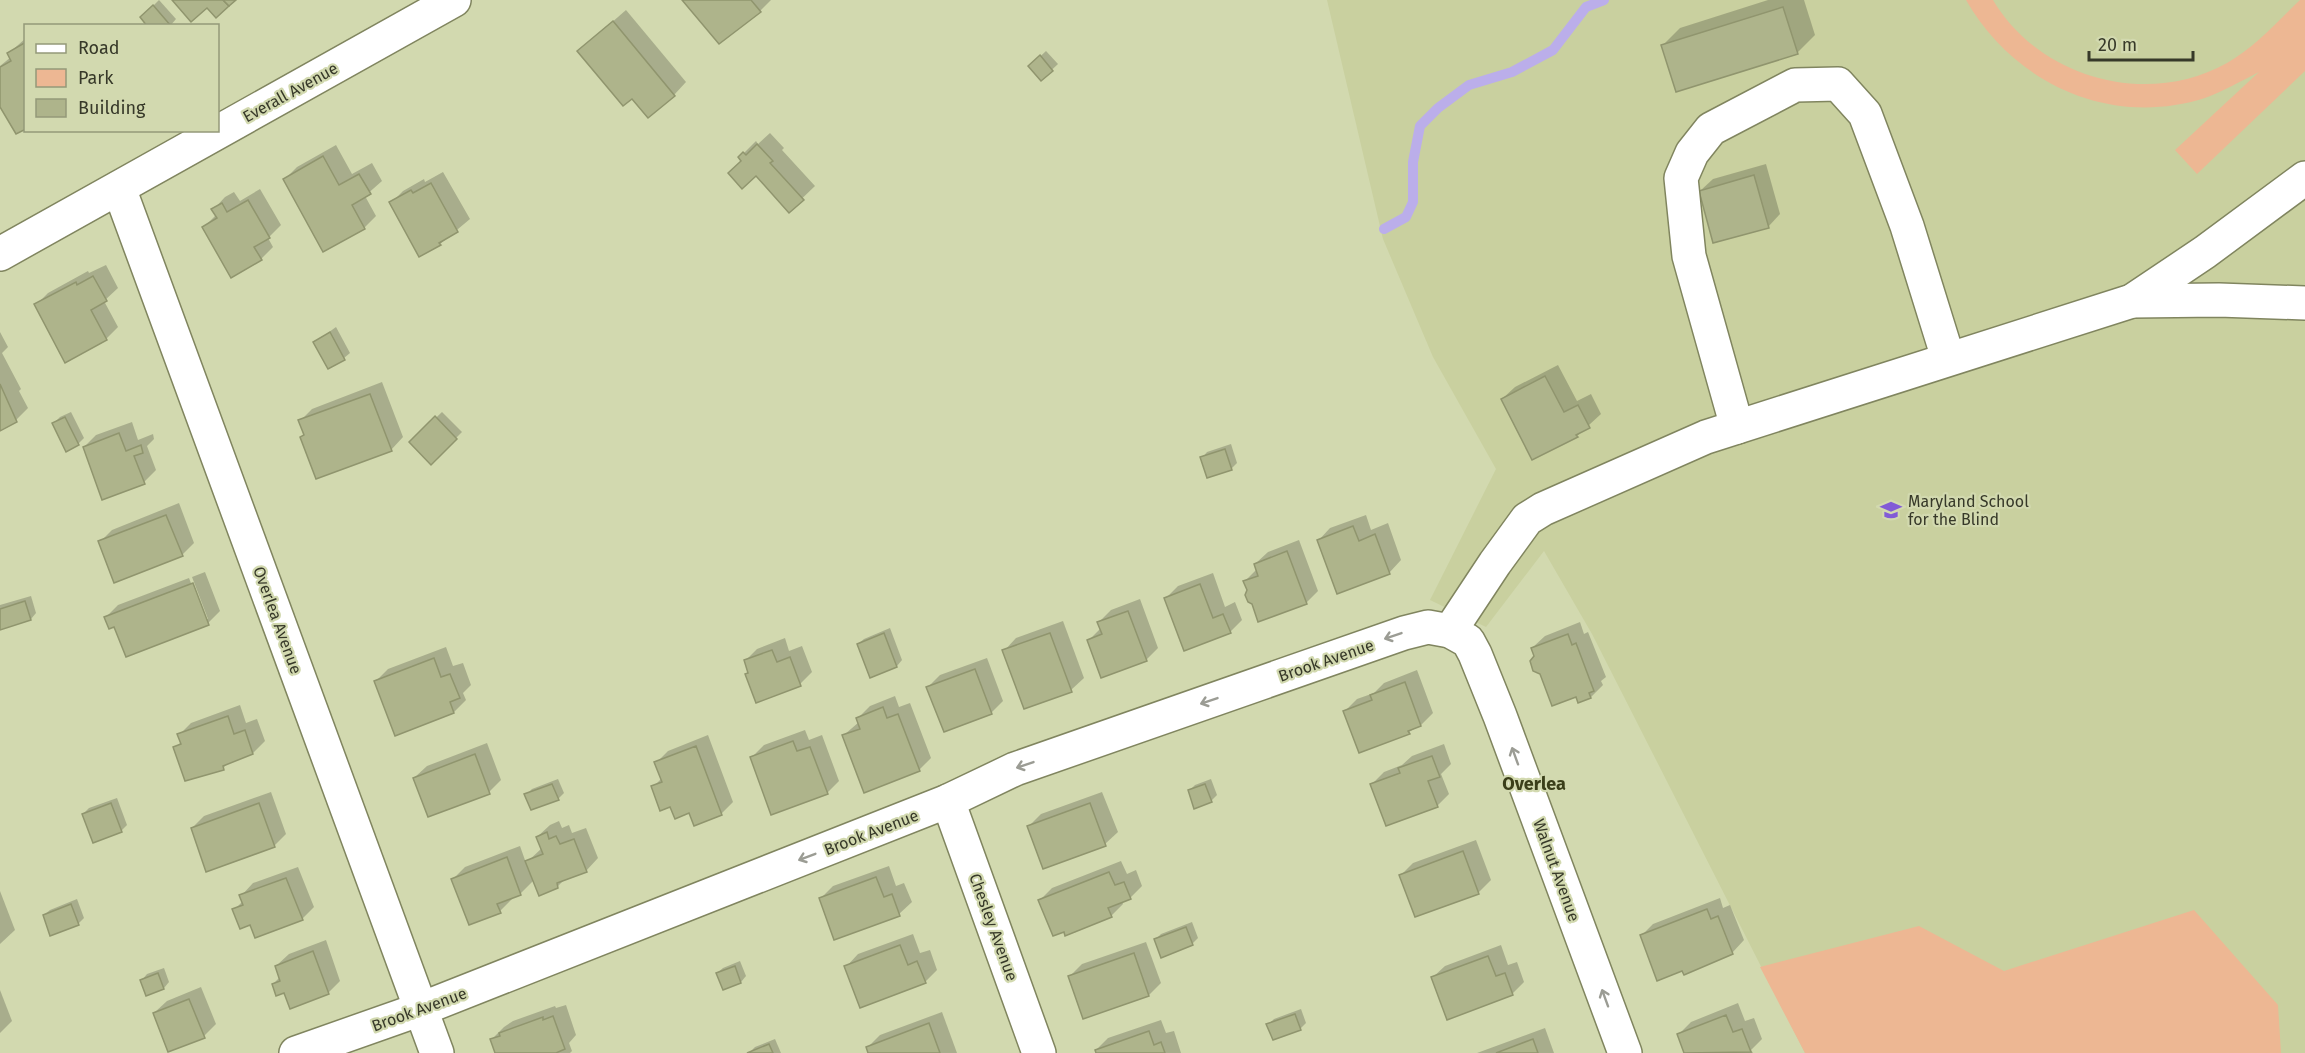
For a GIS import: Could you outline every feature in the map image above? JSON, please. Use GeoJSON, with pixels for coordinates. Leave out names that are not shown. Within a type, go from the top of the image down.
{"type":"FeatureCollection","features":[{"type":"Feature","properties":{"kind":"street","name":"Everall Avenue"},"geometry":{"type":"LineString","coordinates":[[219,132],[454,0]]}},
{"type":"Feature","properties":{"kind":"street"},"geometry":{"type":"LineString","coordinates":[[1737,427],[1689,256],[1681,178],[1692,153],[1711,129],[1795,85],[1838,84],[1865,114],[1907,226],[1948,358]]}},
{"type":"Feature","properties":{"kind":"street","name":"Everall Avenue"},"geometry":{"type":"LineString","coordinates":[[0,254],[219,132]]}},
{"type":"Feature","properties":{"kind":"street"},"geometry":{"type":"LineString","coordinates":[[2132,301],[2205,252],[2305,178]]}},
{"type":"Feature","properties":{"kind":"street","name":"Overlea Avenue"},"geometry":{"type":"LineString","coordinates":[[119,188],[437,1053]]}},
{"type":"Feature","properties":{"kind":"street"},"geometry":{"type":"LineString","coordinates":[[1450,631],[1495,562],[1527,519],[1543,509],[1695,442],[1948,358],[2132,301],[2219,300],[2305,303]]}},
{"type":"Feature","properties":{"kind":"street","name":"Brook Avenue"},"geometry":{"type":"LineString","coordinates":[[296,1053],[421,1009],[948,801],[1015,769],[1404,633],[1428,627],[1450,631]]}},
{"type":"Feature","properties":{"kind":"street","name":"Walnut Avenue"},"geometry":{"type":"LineString","coordinates":[[1450,631],[1468,641],[1475,654],[1625,1053]]}},
{"type":"Feature","properties":{"kind":"street","name":"Chesley Avenue"},"geometry":{"type":"LineString","coordinates":[[948,801],[1039,1053]]}},
{"type":"Feature","properties":{"kind":"shaded area","name":"Maryland School for the Blind"},"geometry":{"type":"Polygon","coordinates":[[[1327,0],[2305,0],[2305,1053],[1805,1053],[1592,634],[1544,551],[1486,627],[1430,600],[1496,469],[1433,357],[1383,239],[1327,0]]]}},
{"type":"Feature","properties":{"kind":"green space"},"geometry":{"type":"Polygon","coordinates":[[[1966,0],[1993,0],[2013,27],[2038,49],[2066,66],[2097,78],[2130,83],[2163,83],[2196,76],[2227,63],[2256,42],[2300,0],[2305,0],[2305,71],[2197,174],[2175,150],[2259,72],[2205,98],[2170,106],[2135,107],[2101,102],[2068,92],[2038,76],[2010,55],[1986,30],[1966,0]]]}},
{"type":"Feature","properties":{"kind":"green space"},"geometry":{"type":"Polygon","coordinates":[[[2194,910],[2278,1005],[2281,1053],[1805,1053],[1760,967],[1919,926],[2004,971],[2194,910]]]}},
{"type":"Feature","properties":{"kind":"building"},"geometry":{"type":"Polygon","coordinates":[[[172,0],[223,0],[229,6],[216,18],[207,8],[191,22],[172,0]]]}},
{"type":"Feature","properties":{"kind":"building"},"geometry":{"type":"Polygon","coordinates":[[[223,0],[236,0],[229,6],[223,0]]]}},
{"type":"Feature","properties":{"kind":"building"},"geometry":{"type":"Polygon","coordinates":[[[682,0],[751,0],[761,12],[719,44],[682,0]]]}},
{"type":"Feature","properties":{"kind":"building"},"geometry":{"type":"Polygon","coordinates":[[[153,5],[169,24],[145,24],[140,17],[153,5]]]}},
{"type":"Feature","properties":{"kind":"building"},"geometry":{"type":"Polygon","coordinates":[[[1783,7],[1798,54],[1676,92],[1661,45],[1783,7]]]}},
{"type":"Feature","properties":{"kind":"building"},"geometry":{"type":"Polygon","coordinates":[[[613,21],[675,96],[648,118],[632,99],[623,106],[577,51],[613,21]]]}},
{"type":"Feature","properties":{"kind":"building"},"geometry":{"type":"Polygon","coordinates":[[[24,43],[24,130],[16,134],[0,107],[0,67],[11,61],[7,53],[24,43]]]}},
{"type":"Feature","properties":{"kind":"building"},"geometry":{"type":"Polygon","coordinates":[[[1040,55],[1053,71],[1041,81],[1028,66],[1040,55]]]}},
{"type":"Feature","properties":{"kind":"building"},"geometry":{"type":"Polygon","coordinates":[[[757,144],[773,161],[770,163],[804,200],[789,213],[756,176],[742,189],[728,173],[741,161],[738,157],[743,152],[746,155],[757,144]]]}},
{"type":"Feature","properties":{"kind":"building"},"geometry":{"type":"Polygon","coordinates":[[[323,156],[339,185],[359,174],[371,194],[352,205],[365,229],[323,252],[283,179],[323,156]]]}},
{"type":"Feature","properties":{"kind":"building"},"geometry":{"type":"Polygon","coordinates":[[[1754,175],[1769,228],[1713,243],[1699,191],[1754,175]]]}},
{"type":"Feature","properties":{"kind":"building"},"geometry":{"type":"Polygon","coordinates":[[[431,183],[458,232],[419,257],[389,202],[411,190],[413,193],[431,183]]]}},
{"type":"Feature","properties":{"kind":"building"},"geometry":{"type":"Polygon","coordinates":[[[248,200],[270,238],[254,247],[262,260],[231,278],[202,227],[217,218],[211,209],[222,203],[227,212],[248,200]]]}},
{"type":"Feature","properties":{"kind":"building"},"geometry":{"type":"Polygon","coordinates":[[[93,276],[107,301],[91,310],[107,340],[65,363],[34,304],[76,282],[77,285],[93,276]]]}},
{"type":"Feature","properties":{"kind":"building"},"geometry":{"type":"Polygon","coordinates":[[[330,332],[345,360],[328,369],[313,342],[330,332]]]}},
{"type":"Feature","properties":{"kind":"building"},"geometry":{"type":"Polygon","coordinates":[[[1545,376],[1564,412],[1578,405],[1590,428],[1576,435],[1578,437],[1532,460],[1501,399],[1545,376]]]}},
{"type":"Feature","properties":{"kind":"building"},"geometry":{"type":"Polygon","coordinates":[[[0,384],[17,422],[0,431],[0,384]]]}},
{"type":"Feature","properties":{"kind":"building"},"geometry":{"type":"Polygon","coordinates":[[[370,394],[392,451],[316,479],[300,437],[304,435],[298,420],[370,394]]]}},
{"type":"Feature","properties":{"kind":"building"},"geometry":{"type":"Polygon","coordinates":[[[435,416],[457,439],[431,465],[409,442],[435,416]]]}},
{"type":"Feature","properties":{"kind":"building"},"geometry":{"type":"Polygon","coordinates":[[[65,417],[79,445],[66,452],[52,423],[65,417]]]}},
{"type":"Feature","properties":{"kind":"building"},"geometry":{"type":"Polygon","coordinates":[[[119,433],[126,451],[141,445],[143,453],[134,456],[145,484],[102,500],[83,447],[119,433]]]}},
{"type":"Feature","properties":{"kind":"building"},"geometry":{"type":"Polygon","coordinates":[[[1225,449],[1232,470],[1207,478],[1200,457],[1225,449]]]}},
{"type":"Feature","properties":{"kind":"building"},"geometry":{"type":"Polygon","coordinates":[[[166,515],[183,556],[114,583],[98,541],[166,515]]]}},
{"type":"Feature","properties":{"kind":"building"},"geometry":{"type":"Polygon","coordinates":[[[1353,526],[1359,541],[1375,534],[1390,574],[1337,594],[1317,540],[1353,526]]]}},
{"type":"Feature","properties":{"kind":"building"},"geometry":{"type":"Polygon","coordinates":[[[1287,551],[1307,604],[1258,622],[1252,604],[1248,602],[1245,595],[1247,590],[1243,581],[1258,576],[1254,564],[1287,551]]]}},
{"type":"Feature","properties":{"kind":"building"},"geometry":{"type":"Polygon","coordinates":[[[193,583],[209,625],[126,657],[114,627],[109,629],[104,617],[193,583]]]}},
{"type":"Feature","properties":{"kind":"building"},"geometry":{"type":"Polygon","coordinates":[[[1200,584],[1213,618],[1223,614],[1231,633],[1184,651],[1164,598],[1200,584]]]}},
{"type":"Feature","properties":{"kind":"building"},"geometry":{"type":"Polygon","coordinates":[[[25,601],[31,620],[0,630],[0,609],[25,601]]]}},
{"type":"Feature","properties":{"kind":"building"},"geometry":{"type":"Polygon","coordinates":[[[1128,611],[1147,661],[1101,678],[1087,640],[1102,634],[1097,622],[1128,611]]]}},
{"type":"Feature","properties":{"kind":"building"},"geometry":{"type":"Polygon","coordinates":[[[884,633],[897,667],[870,678],[857,644],[884,633]]]}},
{"type":"Feature","properties":{"kind":"building"},"geometry":{"type":"Polygon","coordinates":[[[1050,633],[1072,692],[1024,709],[1002,650],[1050,633]]]}},
{"type":"Feature","properties":{"kind":"building"},"geometry":{"type":"Polygon","coordinates":[[[1568,634],[1572,645],[1576,643],[1594,691],[1589,693],[1591,698],[1578,703],[1576,697],[1552,706],[1540,674],[1533,671],[1530,661],[1534,656],[1531,648],[1568,634]]]}},
{"type":"Feature","properties":{"kind":"building"},"geometry":{"type":"Polygon","coordinates":[[[772,650],[777,662],[790,657],[801,686],[756,703],[745,674],[748,673],[744,660],[772,650]]]}},
{"type":"Feature","properties":{"kind":"building"},"geometry":{"type":"Polygon","coordinates":[[[434,658],[441,677],[450,674],[460,698],[450,702],[454,713],[395,736],[374,681],[434,658]]]}},
{"type":"Feature","properties":{"kind":"building"},"geometry":{"type":"Polygon","coordinates":[[[975,669],[992,714],[944,732],[926,687],[975,669]]]}},
{"type":"Feature","properties":{"kind":"building"},"geometry":{"type":"Polygon","coordinates":[[[1405,682],[1421,726],[1408,731],[1410,734],[1359,753],[1343,711],[1372,700],[1370,695],[1405,682]]]}},
{"type":"Feature","properties":{"kind":"building"},"geometry":{"type":"Polygon","coordinates":[[[883,707],[887,718],[898,714],[920,771],[864,793],[842,735],[860,729],[856,718],[883,707]]]}},
{"type":"Feature","properties":{"kind":"building"},"geometry":{"type":"Polygon","coordinates":[[[228,716],[234,734],[245,730],[253,754],[223,766],[224,770],[185,781],[173,747],[181,744],[177,734],[228,716]]]}},
{"type":"Feature","properties":{"kind":"building"},"geometry":{"type":"Polygon","coordinates":[[[793,741],[797,751],[810,747],[828,794],[771,815],[750,757],[793,741]]]}},
{"type":"Feature","properties":{"kind":"building"},"geometry":{"type":"Polygon","coordinates":[[[696,746],[722,815],[694,826],[689,813],[675,819],[670,807],[660,811],[651,786],[662,782],[654,762],[696,746]]]}},
{"type":"Feature","properties":{"kind":"building"},"geometry":{"type":"Polygon","coordinates":[[[475,754],[490,794],[428,817],[413,778],[475,754]]]}},
{"type":"Feature","properties":{"kind":"building"},"geometry":{"type":"Polygon","coordinates":[[[1432,756],[1440,777],[1428,781],[1438,807],[1386,826],[1370,784],[1400,773],[1398,768],[1432,756]]]}},
{"type":"Feature","properties":{"kind":"building"},"geometry":{"type":"Polygon","coordinates":[[[552,784],[559,800],[531,810],[524,794],[552,784]]]}},
{"type":"Feature","properties":{"kind":"building"},"geometry":{"type":"Polygon","coordinates":[[[1205,784],[1212,802],[1194,809],[1188,790],[1205,784]]]}},
{"type":"Feature","properties":{"kind":"building"},"geometry":{"type":"Polygon","coordinates":[[[111,803],[122,832],[93,843],[82,814],[111,803]]]}},
{"type":"Feature","properties":{"kind":"building"},"geometry":{"type":"Polygon","coordinates":[[[259,803],[275,847],[206,872],[191,828],[259,803]]]}},
{"type":"Feature","properties":{"kind":"building"},"geometry":{"type":"Polygon","coordinates":[[[1090,803],[1106,846],[1043,869],[1027,826],[1090,803]]]}},
{"type":"Feature","properties":{"kind":"building"},"geometry":{"type":"Polygon","coordinates":[[[547,832],[549,839],[556,836],[560,844],[574,839],[587,872],[557,883],[558,888],[539,896],[525,861],[543,854],[536,837],[547,832]]]}},
{"type":"Feature","properties":{"kind":"building"},"geometry":{"type":"Polygon","coordinates":[[[1463,851],[1479,894],[1415,917],[1399,875],[1463,851]]]}},
{"type":"Feature","properties":{"kind":"building"},"geometry":{"type":"Polygon","coordinates":[[[507,857],[521,895],[497,904],[501,913],[469,925],[451,879],[507,857]]]}},
{"type":"Feature","properties":{"kind":"building"},"geometry":{"type":"Polygon","coordinates":[[[1109,872],[1115,885],[1124,882],[1131,899],[1108,908],[1112,917],[1065,936],[1064,932],[1053,936],[1038,900],[1109,872]]]}},
{"type":"Feature","properties":{"kind":"building"},"geometry":{"type":"Polygon","coordinates":[[[876,877],[884,897],[892,894],[900,916],[834,940],[819,898],[876,877]]]}},
{"type":"Feature","properties":{"kind":"building"},"geometry":{"type":"Polygon","coordinates":[[[286,878],[303,920],[255,938],[250,925],[240,929],[232,909],[243,905],[239,895],[286,878]]]}},
{"type":"Feature","properties":{"kind":"building"},"geometry":{"type":"Polygon","coordinates":[[[71,904],[79,925],[50,936],[43,915],[71,904]]]}},
{"type":"Feature","properties":{"kind":"building"},"geometry":{"type":"Polygon","coordinates":[[[1707,909],[1711,919],[1718,916],[1733,954],[1684,975],[1682,971],[1657,981],[1640,935],[1707,909]]]}},
{"type":"Feature","properties":{"kind":"building"},"geometry":{"type":"Polygon","coordinates":[[[1186,927],[1193,945],[1161,958],[1154,939],[1186,927]]]}},
{"type":"Feature","properties":{"kind":"building"},"geometry":{"type":"Polygon","coordinates":[[[900,945],[908,965],[917,961],[926,983],[860,1008],[844,966],[900,945]]]}},
{"type":"Feature","properties":{"kind":"building"},"geometry":{"type":"Polygon","coordinates":[[[313,951],[329,994],[290,1009],[284,993],[276,996],[272,984],[280,981],[275,966],[313,951]]]}},
{"type":"Feature","properties":{"kind":"building"},"geometry":{"type":"Polygon","coordinates":[[[1134,953],[1149,996],[1083,1019],[1068,976],[1134,953]]]}},
{"type":"Feature","properties":{"kind":"building"},"geometry":{"type":"Polygon","coordinates":[[[1488,956],[1496,976],[1505,973],[1513,995],[1447,1020],[1431,977],[1488,956]]]}},
{"type":"Feature","properties":{"kind":"building"},"geometry":{"type":"Polygon","coordinates":[[[735,966],[741,983],[723,990],[716,973],[735,966]]]}},
{"type":"Feature","properties":{"kind":"building"},"geometry":{"type":"Polygon","coordinates":[[[158,973],[164,989],[146,996],[140,980],[158,973]]]}},
{"type":"Feature","properties":{"kind":"building"},"geometry":{"type":"Polygon","coordinates":[[[189,999],[205,1038],[168,1052],[153,1013],[189,999]]]}},
{"type":"Feature","properties":{"kind":"building"},"geometry":{"type":"Polygon","coordinates":[[[1295,1014],[1301,1030],[1273,1040],[1266,1024],[1295,1014]]]}},
{"type":"Feature","properties":{"kind":"building"},"geometry":{"type":"Polygon","coordinates":[[[1726,1015],[1733,1032],[1742,1029],[1751,1052],[1684,1053],[1677,1034],[1726,1015]]]}},
{"type":"Feature","properties":{"kind":"building"},"geometry":{"type":"Polygon","coordinates":[[[553,1016],[565,1049],[556,1053],[495,1053],[490,1039],[500,1036],[499,1033],[543,1017],[543,1020],[553,1016]]]}},
{"type":"Feature","properties":{"kind":"building"},"geometry":{"type":"Polygon","coordinates":[[[929,1023],[940,1053],[868,1053],[866,1047],[929,1023]]]}},
{"type":"Feature","properties":{"kind":"building"},"geometry":{"type":"Polygon","coordinates":[[[1149,1031],[1154,1045],[1161,1042],[1165,1053],[1096,1053],[1095,1050],[1149,1031]]]}},
{"type":"Feature","properties":{"kind":"building"},"geometry":{"type":"Polygon","coordinates":[[[1533,1039],[1538,1053],[1496,1053],[1533,1039]]]}},
{"type":"Feature","properties":{"kind":"building"},"geometry":{"type":"Polygon","coordinates":[[[769,1044],[773,1053],[747,1053],[769,1044]]]}},
{"type":"Feature","properties":{"kind":"waterway"},"geometry":{"type":"LineString","coordinates":[[1384,229],[1406,217],[1413,202],[1413,162],[1420,126],[1438,108],[1469,85],[1512,72],[1553,50],[1586,7],[1604,0]]}},
{"type":"Feature","properties":{"kind":"place","name":"Maryland School for the Blind"},"geometry":{"type":"Point","coordinates":[1891,510]}},
{"type":"Feature","properties":{"kind":"district","name":"Overlea"},"geometry":{"type":"Point","coordinates":[1534,784]}}]}
